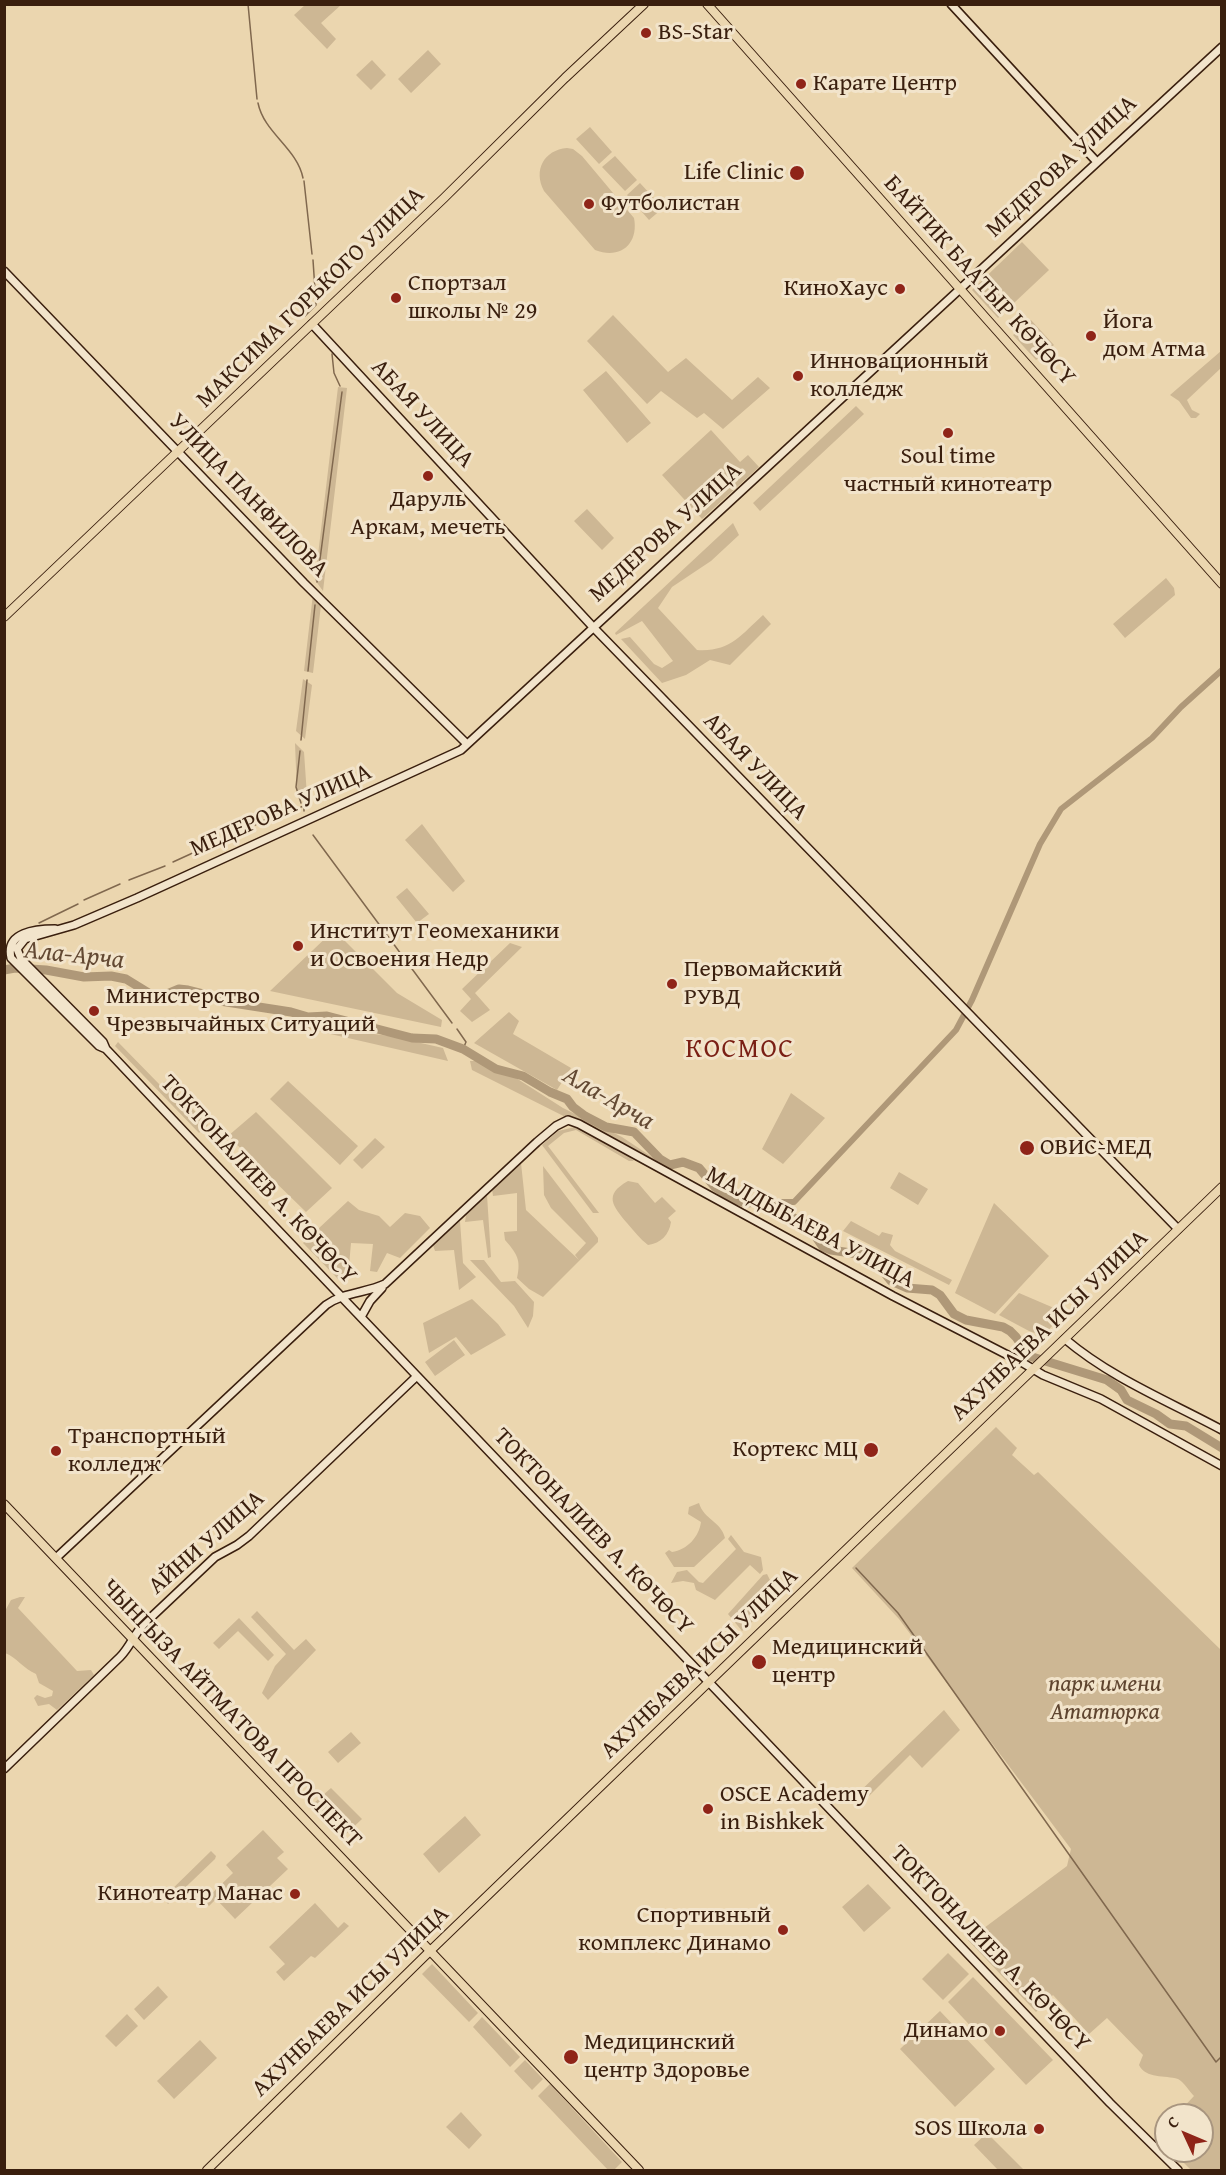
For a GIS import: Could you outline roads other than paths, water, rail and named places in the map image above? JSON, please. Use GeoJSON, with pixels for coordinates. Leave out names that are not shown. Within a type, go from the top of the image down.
{"type":"FeatureCollection","features":[{"type":"Feature","properties":{"kind":"main road","name":"МАКСИМА ГОРЬКОГО УЛИЦА"},"geometry":{"type":"LineString","coordinates":[[4,617],[179,452],[644,4]]}},
{"type":"Feature","properties":{"kind":"main road","name":"БАЙТИК БААТЫР КӨЧӨСҮ"},"geometry":{"type":"LineString","coordinates":[[707,4],[1221,584]]}},
{"type":"Feature","properties":{"kind":"main road","name":"АХУНБАЕВА ИСЫ УЛИЦА"},"geometry":{"type":"LineString","coordinates":[[207,2170],[430,1951],[1221,1187]]}},
{"type":"Feature","properties":{"kind":"main road","name":"ЧЫНГЫЗА АЙТМАТОВА ПРОСПЕКТ"},"geometry":{"type":"LineString","coordinates":[[4,1504],[639,2170]]}},
{"type":"Feature","properties":{"kind":"street"},"geometry":{"type":"LineString","coordinates":[[951,4],[1096,161]]}},
{"type":"Feature","properties":{"kind":"street","name":"МЕДЕРОВА УЛИЦА"},"geometry":{"type":"LineString","coordinates":[[14,953],[25,939],[46,935],[137,898],[457,752],[1221,47]]}},
{"type":"Feature","properties":{"kind":"street","name":"УЛИЦА ПАНФИЛОВА"},"geometry":{"type":"LineString","coordinates":[[4,271],[304,582],[467,744]]}},
{"type":"Feature","properties":{"kind":"street","name":"АБАЯ УЛИЦА"},"geometry":{"type":"LineString","coordinates":[[312,324],[593,627],[1178,1229]]}},
{"type":"Feature","properties":{"kind":"street","name":"ТОКТОНАЛИЕВ А. КӨЧӨСҮ"},"geometry":{"type":"LineString","coordinates":[[14,953],[53,997],[103,1042],[106,1049],[1110,2103],[1178,2170]]}},
{"type":"Feature","properties":{"kind":"street","name":"МАЛДЫБАЕВА УЛИЦА"},"geometry":{"type":"LineString","coordinates":[[385,1284],[537,1142],[556,1126],[568,1120],[884,1291],[1036,1367],[1042,1375],[1101,1399],[1221,1466]]}},
{"type":"Feature","properties":{"kind":"street"},"geometry":{"type":"LineString","coordinates":[[56,1558],[130,1491],[320,1310],[341,1296],[367,1291],[385,1284]]}},
{"type":"Feature","properties":{"kind":"street"},"geometry":{"type":"LineString","coordinates":[[361,1317],[370,1301],[385,1284]]}},
{"type":"Feature","properties":{"kind":"street"},"geometry":{"type":"LineString","coordinates":[[1065,1339],[1088,1358],[1111,1372],[1221,1430]]}},
{"type":"Feature","properties":{"kind":"street","name":"АЙНИ УЛИЦА"},"geometry":{"type":"LineString","coordinates":[[4,1769],[128,1649],[137,1631],[215,1557],[249,1536],[417,1376]]}},
{"type":"Feature","properties":{"kind":"waterway"},"geometry":{"type":"LineString","coordinates":[[248,4],[257,99]]}},
{"type":"Feature","properties":{"kind":"waterway"},"geometry":{"type":"LineString","coordinates":[[258,103],[261,114],[300,167],[303,178]]}},
{"type":"Feature","properties":{"kind":"waterway"},"geometry":{"type":"LineString","coordinates":[[304,181],[312,254]]}},
{"type":"Feature","properties":{"kind":"waterway"},"geometry":{"type":"LineString","coordinates":[[305,316],[316,305],[313,260]]}},
{"type":"Feature","properties":{"kind":"waterway"},"geometry":{"type":"LineString","coordinates":[[332,354],[334,373],[340,386]]}},
{"type":"Feature","properties":{"kind":"waterway"},"geometry":{"type":"LineString","coordinates":[[317,582],[342,392]]}},
{"type":"Feature","properties":{"kind":"waterway"},"geometry":{"type":"LineString","coordinates":[[308,671],[315,605]]}},
{"type":"Feature","properties":{"kind":"waterway"},"geometry":{"type":"LineString","coordinates":[[760,1202],[794,1202],[956,1030],[972,1000],[1040,844],[1061,809],[1152,738],[1181,707],[1222,670]]}},
{"type":"Feature","properties":{"kind":"waterway"},"geometry":{"type":"LineString","coordinates":[[301,740],[307,680]]}},
{"type":"Feature","properties":{"kind":"waterway"},"geometry":{"type":"LineString","coordinates":[[300,751],[296,787],[301,803]]}},
{"type":"Feature","properties":{"kind":"waterway"},"geometry":{"type":"LineString","coordinates":[[255,825],[292,806]]}},
{"type":"Feature","properties":{"kind":"waterway"},"geometry":{"type":"LineString","coordinates":[[301,807],[304,806],[304,811]]}},
{"type":"Feature","properties":{"kind":"waterway"},"geometry":{"type":"LineString","coordinates":[[216,842],[247,828]]}},
{"type":"Feature","properties":{"kind":"waterway"},"geometry":{"type":"LineString","coordinates":[[313,835],[452,1023]]}},
{"type":"Feature","properties":{"kind":"waterway"},"geometry":{"type":"LineString","coordinates":[[173,862],[208,846]]}},
{"type":"Feature","properties":{"kind":"waterway"},"geometry":{"type":"LineString","coordinates":[[129,880],[165,866]]}},
{"type":"Feature","properties":{"kind":"waterway"},"geometry":{"type":"LineString","coordinates":[[84,900],[120,884]]}},
{"type":"Feature","properties":{"kind":"waterway"},"geometry":{"type":"LineString","coordinates":[[39,923],[78,904]]}},
{"type":"Feature","properties":{"kind":"waterway","name":"Ала-Арча"},"geometry":{"type":"LineString","coordinates":[[4,970],[15,968],[46,970],[84,977],[111,976],[126,979],[152,995],[160,997],[179,989],[188,990],[220,1001],[291,1012],[308,1017],[327,1016],[412,1038],[436,1039],[463,1049],[496,1069],[523,1076],[567,1099],[585,1116],[606,1127],[634,1132],[660,1159],[670,1165],[683,1162],[699,1168],[715,1187],[733,1199],[745,1203],[760,1202],[807,1224],[823,1247],[864,1255],[875,1261],[891,1281],[907,1288],[932,1290],[940,1295],[954,1314],[966,1320],[1003,1327],[1016,1337],[1029,1356],[1107,1380],[1121,1390],[1127,1400],[1156,1414],[1170,1424],[1186,1426],[1222,1448]]}},
{"type":"Feature","properties":{"kind":"waterway"},"geometry":{"type":"LineString","coordinates":[[457,1029],[466,1042],[463,1049]]}},
{"type":"Feature","properties":{"kind":"waterway"},"geometry":{"type":"LineString","coordinates":[[856,1568],[898,1613],[1216,2062],[1222,2056]]}},
{"type":"Feature","properties":{"kind":"place","name":"BS-Star"},"geometry":{"type":"Point","coordinates":[646,33]}},
{"type":"Feature","properties":{"kind":"place","name":"Карате Центр"},"geometry":{"type":"Point","coordinates":[801,84]}},
{"type":"Feature","properties":{"kind":"place","name":"Life Clinic"},"geometry":{"type":"Point","coordinates":[797,173]}},
{"type":"Feature","properties":{"kind":"place","name":"Футболистан"},"geometry":{"type":"Point","coordinates":[589,204]}},
{"type":"Feature","properties":{"kind":"place","name":"КиноХаус"},"geometry":{"type":"Point","coordinates":[900,289]}},
{"type":"Feature","properties":{"kind":"place","name":"Спортзал школы № 29"},"geometry":{"type":"Point","coordinates":[396,298]}},
{"type":"Feature","properties":{"kind":"place","name":"Йога дом Атма"},"geometry":{"type":"Point","coordinates":[1091,336]}},
{"type":"Feature","properties":{"kind":"place","name":"Инновационный колледж"},"geometry":{"type":"Point","coordinates":[798,376]}},
{"type":"Feature","properties":{"kind":"place","name":"Soul time частный кинотеатр"},"geometry":{"type":"Point","coordinates":[948,433]}},
{"type":"Feature","properties":{"kind":"place","name":"Даруль Аркам, мечеть"},"geometry":{"type":"Point","coordinates":[428,476]}},
{"type":"Feature","properties":{"kind":"place","name":"Институт Геомеханики и Освоения Недр"},"geometry":{"type":"Point","coordinates":[298,946]}},
{"type":"Feature","properties":{"kind":"place","name":"Первомайский РУВД"},"geometry":{"type":"Point","coordinates":[672,984]}},
{"type":"Feature","properties":{"kind":"place","name":"Министерство Чрезвычайных Ситуаций"},"geometry":{"type":"Point","coordinates":[94,1011]}},
{"type":"Feature","properties":{"kind":"place","name":"ОВИС-МЕД"},"geometry":{"type":"Point","coordinates":[1027,1148]}},
{"type":"Feature","properties":{"kind":"place","name":"Кортекс МЦ"},"geometry":{"type":"Point","coordinates":[871,1450]}},
{"type":"Feature","properties":{"kind":"place","name":"Транспортный колледж"},"geometry":{"type":"Point","coordinates":[56,1451]}},
{"type":"Feature","properties":{"kind":"place","name":"Медицинский центр"},"geometry":{"type":"Point","coordinates":[759,1662]}},
{"type":"Feature","properties":{"kind":"place","name":"OSCE Academy in Bishkek"},"geometry":{"type":"Point","coordinates":[708,1809]}},
{"type":"Feature","properties":{"kind":"place","name":"Кинотеатр Манас"},"geometry":{"type":"Point","coordinates":[295,1894]}},
{"type":"Feature","properties":{"kind":"place","name":"Спортивный комплекс Динамо"},"geometry":{"type":"Point","coordinates":[783,1930]}},
{"type":"Feature","properties":{"kind":"place","name":"Динамо"},"geometry":{"type":"Point","coordinates":[1000,2031]}},
{"type":"Feature","properties":{"kind":"place","name":"Медицинский центр Здоровье"},"geometry":{"type":"Point","coordinates":[571,2057]}},
{"type":"Feature","properties":{"kind":"place","name":"SOS Школа"},"geometry":{"type":"Point","coordinates":[1039,2129]}},
{"type":"Feature","properties":{"kind":"district","name":"КОСМОС"},"geometry":{"type":"Point","coordinates":[740,1050]}},
{"type":"Feature","properties":{"kind":"park label","name":"парк имени Ататюрка"},"geometry":{"type":"Point","coordinates":[1105,1699]}}]}
